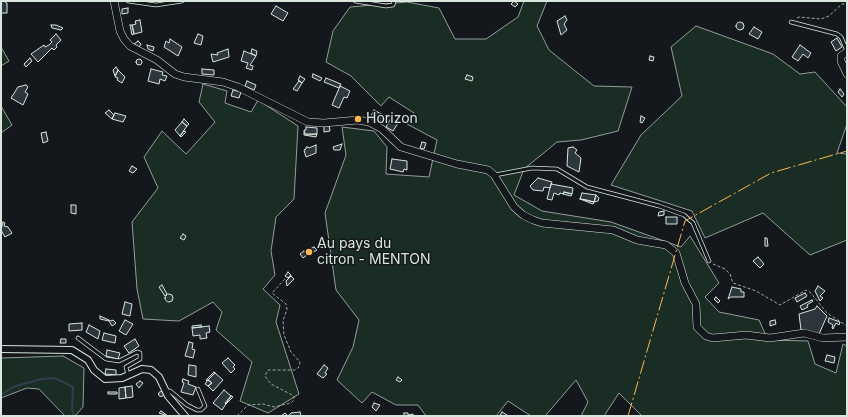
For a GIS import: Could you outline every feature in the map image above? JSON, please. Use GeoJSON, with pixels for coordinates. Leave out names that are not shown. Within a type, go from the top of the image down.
{"type":"FeatureCollection","features":[{"type":"Feature","properties":{"kind":"street"},"geometry":{"type":"LineString","coordinates":[[115,1],[120,31],[124,39],[130,46],[157,60],[175,74],[184,78],[223,82],[238,87],[308,122],[324,124],[358,120],[369,122],[382,129],[401,147],[457,164],[488,170],[494,175],[514,207],[523,215],[533,220],[542,223],[613,230],[636,240],[661,244],[672,249],[676,253],[685,284],[696,304],[697,327],[706,336],[713,338],[746,335],[770,338],[804,333],[823,338],[847,337]]}},
{"type":"Feature","properties":{"kind":"street"},"geometry":{"type":"LineString","coordinates":[[847,51],[841,56],[841,61],[847,74]]}},
{"type":"Feature","properties":{"kind":"street"},"geometry":{"type":"LineString","coordinates":[[1,349],[66,348],[81,354],[88,360],[99,376],[106,379],[114,380],[142,369],[151,370],[159,377],[168,396],[185,416]]}},
{"type":"Feature","properties":{"kind":"lane"},"geometry":{"type":"LineString","coordinates":[[128,1],[156,5],[182,1]]}},
{"type":"Feature","properties":{"kind":"lane"},"geometry":{"type":"LineString","coordinates":[[355,1],[386,6],[393,5],[394,1]]}},
{"type":"Feature","properties":{"kind":"lane"},"geometry":{"type":"LineString","coordinates":[[791,22],[837,34],[841,37],[847,51]]}},
{"type":"Feature","properties":{"kind":"lane"},"geometry":{"type":"LineString","coordinates":[[494,175],[532,168],[557,169],[587,187],[658,206],[684,215],[693,223],[709,261]]}},
{"type":"Feature","properties":{"kind":"lane"},"geometry":{"type":"LineString","coordinates":[[78,338],[106,359],[119,361],[137,352],[140,353],[140,359],[126,367],[128,375]]}},
{"type":"Feature","properties":{"kind":"lane"},"geometry":{"type":"LineString","coordinates":[[166,391],[170,391],[192,408],[202,410],[205,406],[198,389]]}},
{"type":"Feature","properties":{"kind":"path"},"geometry":{"type":"LineString","coordinates":[[791,22],[799,17],[825,18],[842,4],[847,4]]}},
{"type":"Feature","properties":{"kind":"path"},"geometry":{"type":"LineString","coordinates":[[709,261],[725,268],[730,274],[733,283],[756,291],[780,305],[806,290],[810,292],[827,313],[847,326]]}},
{"type":"Feature","properties":{"kind":"path"},"geometry":{"type":"LineString","coordinates":[[237,416],[248,405],[263,404],[274,407],[291,403],[294,400],[294,396],[271,384],[265,376],[268,370],[295,370],[299,367],[300,362],[291,352],[284,335],[283,321],[286,304],[272,293],[286,279]]}},
{"type":"Feature","properties":{"kind":"green space"},"geometry":{"type":"Polygon","coordinates":[[[524,1],[547,1],[537,26],[549,50],[594,86],[632,87],[618,131],[581,140],[557,142],[524,169],[514,195],[542,211],[611,222],[681,247],[690,236],[719,283],[705,297],[719,312],[759,320],[768,340],[808,341],[815,364],[836,373],[843,344],[847,346],[847,416],[642,416],[619,393],[604,416],[581,416],[588,402],[576,380],[545,416],[531,416],[508,401],[496,416],[426,416],[418,405],[396,405],[372,392],[362,403],[337,380],[353,347],[359,320],[336,290],[325,213],[346,155],[342,127],[374,131],[387,147],[386,174],[429,177],[437,140],[407,124],[414,113],[389,97],[381,106],[351,76],[326,62],[333,31],[350,7],[407,2],[439,8],[455,39],[486,39],[518,17],[524,1]]]}},
{"type":"Feature","properties":{"kind":"green space"},"geometry":{"type":"Polygon","coordinates":[[[696,26],[773,54],[800,74],[815,72],[847,107],[847,124],[837,153],[847,154],[847,240],[810,255],[763,213],[705,238],[692,211],[611,185],[641,135],[682,96],[671,47],[696,26]]]}},
{"type":"Feature","properties":{"kind":"green space"},"geometry":{"type":"Polygon","coordinates":[[[1,47],[9,61],[1,66],[1,47]]]}},
{"type":"Feature","properties":{"kind":"green space"},"geometry":{"type":"Polygon","coordinates":[[[203,84],[227,91],[225,103],[251,112],[258,100],[298,126],[294,199],[276,217],[271,251],[275,275],[263,289],[280,305],[276,322],[299,394],[268,413],[240,401],[252,362],[216,330],[222,312],[213,302],[179,321],[143,319],[137,289],[132,222],[158,188],[144,157],[162,131],[186,154],[215,122],[199,102],[203,84]]]}},
{"type":"Feature","properties":{"kind":"green space"},"geometry":{"type":"Polygon","coordinates":[[[1,106],[12,125],[1,133],[1,106]]]}},
{"type":"Feature","properties":{"kind":"green space"},"geometry":{"type":"Polygon","coordinates":[[[63,356],[84,368],[83,407],[75,416],[65,416],[39,389],[27,388],[1,398],[1,358],[63,356]]]}},
{"type":"Feature","properties":{"kind":"building"},"geometry":{"type":"Polygon","coordinates":[[[1,1],[7,3],[7,13],[1,13],[1,1]]]}},
{"type":"Feature","properties":{"kind":"building"},"geometry":{"type":"Polygon","coordinates":[[[514,1],[518,4],[515,7],[511,4],[514,1]]]}},
{"type":"Feature","properties":{"kind":"building"},"geometry":{"type":"Polygon","coordinates":[[[276,6],[288,13],[283,21],[271,14],[276,6]]]}},
{"type":"Feature","properties":{"kind":"building"},"geometry":{"type":"Polygon","coordinates":[[[128,8],[128,13],[122,14],[122,9],[128,8]]]}},
{"type":"Feature","properties":{"kind":"building"},"geometry":{"type":"Polygon","coordinates":[[[565,16],[567,20],[564,24],[567,30],[561,35],[557,21],[565,16]]]}},
{"type":"Feature","properties":{"kind":"building"},"geometry":{"type":"Polygon","coordinates":[[[140,20],[142,32],[134,34],[132,25],[136,24],[135,21],[140,20]]]}},
{"type":"Feature","properties":{"kind":"building"},"geometry":{"type":"Polygon","coordinates":[[[740,22],[743,23],[743,29],[740,30],[737,29],[736,26],[737,23],[740,22]]]}},
{"type":"Feature","properties":{"kind":"building"},"geometry":{"type":"Polygon","coordinates":[[[51,25],[56,25],[63,28],[61,30],[52,28],[51,25]]]}},
{"type":"Feature","properties":{"kind":"building"},"geometry":{"type":"Polygon","coordinates":[[[130,25],[132,25],[134,34],[132,35],[130,25]]]}},
{"type":"Feature","properties":{"kind":"building"},"geometry":{"type":"Polygon","coordinates":[[[754,27],[762,32],[758,39],[749,34],[754,27]]]}},
{"type":"Feature","properties":{"kind":"building"},"geometry":{"type":"Polygon","coordinates":[[[56,34],[61,40],[56,45],[57,47],[54,50],[52,48],[38,62],[31,54],[44,45],[45,47],[49,45],[52,42],[50,40],[56,34]]]}},
{"type":"Feature","properties":{"kind":"building"},"geometry":{"type":"Polygon","coordinates":[[[198,34],[203,36],[201,45],[194,43],[198,34]]]}},
{"type":"Feature","properties":{"kind":"building"},"geometry":{"type":"Polygon","coordinates":[[[837,38],[842,47],[836,51],[831,42],[837,38]]]}},
{"type":"Feature","properties":{"kind":"building"},"geometry":{"type":"Polygon","coordinates":[[[170,39],[182,47],[178,56],[164,47],[166,41],[169,43],[170,39]]]}},
{"type":"Feature","properties":{"kind":"building"},"geometry":{"type":"Polygon","coordinates":[[[138,41],[141,44],[139,47],[134,44],[138,41]]]}},
{"type":"Feature","properties":{"kind":"building"},"geometry":{"type":"Polygon","coordinates":[[[147,45],[154,47],[153,51],[148,49],[147,45]]]}},
{"type":"Feature","properties":{"kind":"building"},"geometry":{"type":"Polygon","coordinates":[[[800,45],[811,53],[808,58],[803,54],[798,61],[792,57],[800,45]]]}},
{"type":"Feature","properties":{"kind":"building"},"geometry":{"type":"Polygon","coordinates":[[[228,49],[229,57],[213,62],[211,54],[218,55],[217,53],[228,49]]]}},
{"type":"Feature","properties":{"kind":"building"},"geometry":{"type":"Polygon","coordinates":[[[252,49],[257,51],[256,56],[251,53],[252,49]]]}},
{"type":"Feature","properties":{"kind":"building"},"geometry":{"type":"Polygon","coordinates":[[[244,51],[256,56],[250,65],[253,66],[252,70],[246,68],[248,63],[241,61],[244,51]]]}},
{"type":"Feature","properties":{"kind":"building"},"geometry":{"type":"Polygon","coordinates":[[[650,56],[654,57],[653,61],[649,60],[650,56]]]}},
{"type":"Feature","properties":{"kind":"building"},"geometry":{"type":"Polygon","coordinates":[[[30,58],[32,61],[26,67],[24,64],[30,58]]]}},
{"type":"Feature","properties":{"kind":"building"},"geometry":{"type":"Polygon","coordinates":[[[139,59],[142,62],[139,65],[136,62],[139,59]]]}},
{"type":"Feature","properties":{"kind":"building"},"geometry":{"type":"Polygon","coordinates":[[[116,67],[118,70],[115,76],[113,70],[116,67]]]}},
{"type":"Feature","properties":{"kind":"building"},"geometry":{"type":"Polygon","coordinates":[[[151,69],[163,72],[162,75],[167,76],[165,81],[160,79],[159,84],[148,81],[151,69]]]}},
{"type":"Feature","properties":{"kind":"building"},"geometry":{"type":"Polygon","coordinates":[[[202,69],[214,70],[214,75],[202,74],[202,69]]]}},
{"type":"Feature","properties":{"kind":"building"},"geometry":{"type":"Polygon","coordinates":[[[118,70],[125,77],[122,83],[115,77],[118,70]]]}},
{"type":"Feature","properties":{"kind":"building"},"geometry":{"type":"Polygon","coordinates":[[[313,74],[322,78],[320,81],[312,77],[313,74]]]}},
{"type":"Feature","properties":{"kind":"building"},"geometry":{"type":"Polygon","coordinates":[[[467,75],[473,77],[472,81],[465,79],[467,75]]]}},
{"type":"Feature","properties":{"kind":"building"},"geometry":{"type":"Polygon","coordinates":[[[300,76],[305,79],[302,83],[298,80],[300,76]]]}},
{"type":"Feature","properties":{"kind":"building"},"geometry":{"type":"Polygon","coordinates":[[[326,78],[341,84],[339,88],[324,82],[326,78]]]}},
{"type":"Feature","properties":{"kind":"building"},"geometry":{"type":"Polygon","coordinates":[[[247,81],[256,85],[254,90],[245,86],[247,81]]]}},
{"type":"Feature","properties":{"kind":"building"},"geometry":{"type":"Polygon","coordinates":[[[299,81],[302,83],[297,91],[293,89],[299,81]]]}},
{"type":"Feature","properties":{"kind":"building"},"geometry":{"type":"Polygon","coordinates":[[[26,85],[28,87],[25,92],[28,94],[23,105],[11,98],[18,87],[26,85]]]}},
{"type":"Feature","properties":{"kind":"building"},"geometry":{"type":"Polygon","coordinates":[[[340,86],[350,91],[347,98],[344,97],[339,108],[332,105],[340,86]]]}},
{"type":"Feature","properties":{"kind":"building"},"geometry":{"type":"Polygon","coordinates":[[[840,89],[844,94],[842,97],[838,92],[840,89]]]}},
{"type":"Feature","properties":{"kind":"building"},"geometry":{"type":"Polygon","coordinates":[[[233,90],[241,92],[239,98],[231,96],[233,90]]]}},
{"type":"Feature","properties":{"kind":"building"},"geometry":{"type":"Polygon","coordinates":[[[109,110],[114,115],[112,119],[105,113],[109,110]]]}},
{"type":"Feature","properties":{"kind":"building"},"geometry":{"type":"Polygon","coordinates":[[[374,110],[381,114],[377,120],[371,116],[374,110]]]}},
{"type":"Feature","properties":{"kind":"building"},"geometry":{"type":"Polygon","coordinates":[[[115,113],[126,116],[123,122],[112,119],[115,113]]]}},
{"type":"Feature","properties":{"kind":"building"},"geometry":{"type":"Polygon","coordinates":[[[381,114],[385,117],[382,122],[378,119],[381,114]]]}},
{"type":"Feature","properties":{"kind":"building"},"geometry":{"type":"Polygon","coordinates":[[[641,116],[645,118],[642,123],[640,122],[641,116]]]}},
{"type":"Feature","properties":{"kind":"building"},"geometry":{"type":"Polygon","coordinates":[[[391,118],[398,123],[393,131],[386,127],[391,118]]]}},
{"type":"Feature","properties":{"kind":"building"},"geometry":{"type":"Polygon","coordinates":[[[184,119],[189,124],[187,126],[182,122],[184,119]]]}},
{"type":"Feature","properties":{"kind":"building"},"geometry":{"type":"Polygon","coordinates":[[[182,122],[187,126],[180,136],[175,130],[182,122]]]}},
{"type":"Feature","properties":{"kind":"building"},"geometry":{"type":"Polygon","coordinates":[[[324,125],[329,125],[330,131],[324,132],[324,125]]]}},
{"type":"Feature","properties":{"kind":"building"},"geometry":{"type":"Polygon","coordinates":[[[306,127],[317,128],[317,134],[305,134],[304,130],[306,130],[306,127]]]}},
{"type":"Feature","properties":{"kind":"building"},"geometry":{"type":"Polygon","coordinates":[[[184,131],[186,132],[181,137],[180,136],[184,131]]]}},
{"type":"Feature","properties":{"kind":"building"},"geometry":{"type":"Polygon","coordinates":[[[46,132],[48,141],[43,143],[41,133],[46,132]]]}},
{"type":"Feature","properties":{"kind":"building"},"geometry":{"type":"Polygon","coordinates":[[[304,132],[307,135],[317,134],[316,137],[304,135],[304,132]]]}},
{"type":"Feature","properties":{"kind":"building"},"geometry":{"type":"Polygon","coordinates":[[[422,142],[426,143],[424,149],[420,148],[422,142]]]}},
{"type":"Feature","properties":{"kind":"building"},"geometry":{"type":"Polygon","coordinates":[[[342,144],[340,150],[334,150],[333,147],[342,144]]]}},
{"type":"Feature","properties":{"kind":"building"},"geometry":{"type":"Polygon","coordinates":[[[316,145],[316,153],[306,157],[304,150],[306,147],[309,148],[316,145]]]}},
{"type":"Feature","properties":{"kind":"building"},"geometry":{"type":"Polygon","coordinates":[[[573,147],[577,150],[575,153],[581,158],[579,172],[567,166],[568,148],[573,147]]]}},
{"type":"Feature","properties":{"kind":"building"},"geometry":{"type":"Polygon","coordinates":[[[392,159],[407,161],[407,170],[404,169],[403,172],[390,169],[392,159]]]}},
{"type":"Feature","properties":{"kind":"building"},"geometry":{"type":"Polygon","coordinates":[[[132,166],[137,169],[133,173],[129,171],[132,166]]]}},
{"type":"Feature","properties":{"kind":"building"},"geometry":{"type":"Polygon","coordinates":[[[538,178],[552,182],[550,188],[544,187],[543,191],[533,190],[530,186],[538,178]]]}},
{"type":"Feature","properties":{"kind":"building"},"geometry":{"type":"Polygon","coordinates":[[[551,184],[573,188],[572,194],[564,192],[563,194],[560,193],[559,195],[554,193],[552,200],[547,199],[551,184]]]}},
{"type":"Feature","properties":{"kind":"building"},"geometry":{"type":"Polygon","coordinates":[[[564,192],[572,194],[571,196],[563,194],[564,192]]]}},
{"type":"Feature","properties":{"kind":"building"},"geometry":{"type":"Polygon","coordinates":[[[582,193],[596,195],[594,202],[580,199],[582,193]]]}},
{"type":"Feature","properties":{"kind":"building"},"geometry":{"type":"Polygon","coordinates":[[[596,195],[599,198],[598,201],[594,202],[596,195]]]}},
{"type":"Feature","properties":{"kind":"building"},"geometry":{"type":"Polygon","coordinates":[[[580,199],[587,200],[594,202],[593,204],[580,199]]]}},
{"type":"Feature","properties":{"kind":"building"},"geometry":{"type":"Polygon","coordinates":[[[71,205],[76,205],[76,214],[71,213],[71,205]]]}},
{"type":"Feature","properties":{"kind":"building"},"geometry":{"type":"Polygon","coordinates":[[[664,211],[664,215],[658,216],[659,212],[664,211]]]}},
{"type":"Feature","properties":{"kind":"building"},"geometry":{"type":"Polygon","coordinates":[[[666,217],[677,217],[677,224],[666,224],[666,217]]]}},
{"type":"Feature","properties":{"kind":"building"},"geometry":{"type":"Polygon","coordinates":[[[3,222],[5,223],[4,226],[8,227],[12,233],[5,237],[1,230],[3,222]]]}},
{"type":"Feature","properties":{"kind":"building"},"geometry":{"type":"Polygon","coordinates":[[[183,234],[186,236],[184,240],[180,238],[183,234]]]}},
{"type":"Feature","properties":{"kind":"building"},"geometry":{"type":"Polygon","coordinates":[[[765,238],[767,238],[768,246],[765,246],[765,238]]]}},
{"type":"Feature","properties":{"kind":"building"},"geometry":{"type":"Polygon","coordinates":[[[321,242],[326,243],[325,248],[320,247],[321,242]]]}},
{"type":"Feature","properties":{"kind":"building"},"geometry":{"type":"Polygon","coordinates":[[[314,247],[317,250],[307,255],[306,251],[314,247]]]}},
{"type":"Feature","properties":{"kind":"building"},"geometry":{"type":"Polygon","coordinates":[[[304,251],[307,255],[303,258],[300,254],[304,251]]]}},
{"type":"Feature","properties":{"kind":"building"},"geometry":{"type":"Polygon","coordinates":[[[758,257],[764,264],[760,268],[753,261],[758,257]]]}},
{"type":"Feature","properties":{"kind":"building"},"geometry":{"type":"Polygon","coordinates":[[[288,272],[291,275],[288,278],[285,276],[288,272]]]}},
{"type":"Feature","properties":{"kind":"building"},"geometry":{"type":"Polygon","coordinates":[[[291,276],[294,279],[287,286],[286,281],[291,276]]]}},
{"type":"Feature","properties":{"kind":"building"},"geometry":{"type":"Polygon","coordinates":[[[162,285],[167,294],[165,296],[159,287],[162,285]]]}},
{"type":"Feature","properties":{"kind":"building"},"geometry":{"type":"Polygon","coordinates":[[[818,286],[825,291],[820,296],[823,298],[820,301],[815,291],[818,286]]]}},
{"type":"Feature","properties":{"kind":"building"},"geometry":{"type":"Polygon","coordinates":[[[732,287],[741,289],[741,292],[744,292],[744,297],[731,297],[728,299],[732,287]]]}},
{"type":"Feature","properties":{"kind":"building"},"geometry":{"type":"Polygon","coordinates":[[[805,293],[807,296],[797,302],[795,298],[805,293]]]}},
{"type":"Feature","properties":{"kind":"building"},"geometry":{"type":"Polygon","coordinates":[[[167,294],[171,294],[173,298],[171,302],[167,302],[165,300],[165,296],[167,294]]]}},
{"type":"Feature","properties":{"kind":"building"},"geometry":{"type":"Polygon","coordinates":[[[716,297],[720,301],[718,303],[714,299],[716,297]]]}},
{"type":"Feature","properties":{"kind":"building"},"geometry":{"type":"Polygon","coordinates":[[[812,300],[813,301],[807,305],[808,307],[802,310],[800,306],[812,300]]]}},
{"type":"Feature","properties":{"kind":"building"},"geometry":{"type":"Polygon","coordinates":[[[125,302],[132,304],[130,316],[122,314],[125,302]]]}},
{"type":"Feature","properties":{"kind":"building"},"geometry":{"type":"Polygon","coordinates":[[[817,306],[827,316],[819,334],[801,330],[799,314],[815,309],[817,306]]]}},
{"type":"Feature","properties":{"kind":"building"},"geometry":{"type":"Polygon","coordinates":[[[100,316],[111,321],[113,320],[116,323],[112,326],[109,321],[100,319],[100,316]]]}},
{"type":"Feature","properties":{"kind":"building"},"geometry":{"type":"Polygon","coordinates":[[[829,318],[840,322],[839,325],[836,323],[833,329],[833,325],[828,322],[829,318]]]}},
{"type":"Feature","properties":{"kind":"building"},"geometry":{"type":"Polygon","coordinates":[[[125,320],[133,324],[126,335],[119,331],[125,320]]]}},
{"type":"Feature","properties":{"kind":"building"},"geometry":{"type":"Polygon","coordinates":[[[775,320],[776,324],[770,326],[770,321],[775,320]]]}},
{"type":"Feature","properties":{"kind":"building"},"geometry":{"type":"Polygon","coordinates":[[[82,323],[82,330],[69,331],[69,324],[82,323]]]}},
{"type":"Feature","properties":{"kind":"building"},"geometry":{"type":"Polygon","coordinates":[[[89,325],[100,331],[98,339],[86,332],[89,325]]]}},
{"type":"Feature","properties":{"kind":"building"},"geometry":{"type":"Polygon","coordinates":[[[201,325],[202,327],[192,328],[192,326],[201,325]]]}},
{"type":"Feature","properties":{"kind":"building"},"geometry":{"type":"Polygon","coordinates":[[[209,326],[210,332],[206,333],[207,338],[200,339],[200,335],[193,336],[192,328],[209,326]]]}},
{"type":"Feature","properties":{"kind":"building"},"geometry":{"type":"Polygon","coordinates":[[[104,333],[116,336],[115,343],[102,340],[104,333]]]}},
{"type":"Feature","properties":{"kind":"building"},"geometry":{"type":"Polygon","coordinates":[[[61,339],[66,339],[66,343],[60,343],[61,339]]]}},
{"type":"Feature","properties":{"kind":"building"},"geometry":{"type":"Polygon","coordinates":[[[135,339],[139,346],[129,353],[124,346],[135,339]]]}},
{"type":"Feature","properties":{"kind":"building"},"geometry":{"type":"Polygon","coordinates":[[[189,342],[193,343],[192,349],[195,350],[193,358],[185,356],[189,342]]]}},
{"type":"Feature","properties":{"kind":"building"},"geometry":{"type":"Polygon","coordinates":[[[107,350],[120,353],[118,359],[106,356],[107,350]]]}},
{"type":"Feature","properties":{"kind":"building"},"geometry":{"type":"Polygon","coordinates":[[[827,355],[835,357],[834,363],[825,361],[827,355]]]}},
{"type":"Feature","properties":{"kind":"building"},"geometry":{"type":"Polygon","coordinates":[[[228,358],[235,365],[233,367],[235,369],[231,373],[222,363],[228,358]]]}},
{"type":"Feature","properties":{"kind":"building"},"geometry":{"type":"Polygon","coordinates":[[[189,365],[196,366],[196,377],[188,375],[189,365]]]}},
{"type":"Feature","properties":{"kind":"building"},"geometry":{"type":"Polygon","coordinates":[[[324,365],[328,368],[325,373],[327,374],[323,378],[317,374],[324,365]]]}},
{"type":"Feature","properties":{"kind":"building"},"geometry":{"type":"Polygon","coordinates":[[[106,369],[116,370],[116,375],[105,374],[106,369]]]}},
{"type":"Feature","properties":{"kind":"building"},"geometry":{"type":"Polygon","coordinates":[[[214,372],[215,373],[207,381],[206,380],[214,372]]]}},
{"type":"Feature","properties":{"kind":"building"},"geometry":{"type":"Polygon","coordinates":[[[215,373],[223,380],[213,391],[208,386],[212,383],[208,380],[215,373]]]}},
{"type":"Feature","properties":{"kind":"building"},"geometry":{"type":"Polygon","coordinates":[[[398,377],[402,380],[400,382],[396,380],[398,377]]]}},
{"type":"Feature","properties":{"kind":"building"},"geometry":{"type":"Polygon","coordinates":[[[183,379],[189,381],[188,384],[196,387],[193,395],[181,392],[184,383],[182,382],[183,379]]]}},
{"type":"Feature","properties":{"kind":"building"},"geometry":{"type":"Polygon","coordinates":[[[208,380],[212,383],[208,386],[205,384],[208,380]]]}},
{"type":"Feature","properties":{"kind":"building"},"geometry":{"type":"Polygon","coordinates":[[[140,381],[143,383],[139,388],[136,384],[140,381]]]}},
{"type":"Feature","properties":{"kind":"building"},"geometry":{"type":"Polygon","coordinates":[[[132,386],[133,397],[126,398],[125,387],[132,386]]]}},
{"type":"Feature","properties":{"kind":"building"},"geometry":{"type":"Polygon","coordinates":[[[125,387],[126,398],[119,399],[119,388],[125,387]]]}},
{"type":"Feature","properties":{"kind":"building"},"geometry":{"type":"Polygon","coordinates":[[[224,390],[231,396],[222,410],[213,403],[224,390]]]}},
{"type":"Feature","properties":{"kind":"building"},"geometry":{"type":"Polygon","coordinates":[[[108,392],[117,392],[117,394],[108,394],[108,392]]]}},
{"type":"Feature","properties":{"kind":"building"},"geometry":{"type":"Polygon","coordinates":[[[159,392],[163,392],[163,396],[159,396],[159,392]]]}},
{"type":"Feature","properties":{"kind":"building"},"geometry":{"type":"Polygon","coordinates":[[[231,396],[233,397],[226,404],[225,403],[231,396]]]}},
{"type":"Feature","properties":{"kind":"building"},"geometry":{"type":"Polygon","coordinates":[[[374,403],[380,405],[376,411],[372,407],[374,403]]]}},
{"type":"Feature","properties":{"kind":"building"},"geometry":{"type":"Polygon","coordinates":[[[161,411],[168,416],[159,413],[161,411]]]}},
{"type":"Feature","properties":{"kind":"building"},"geometry":{"type":"Polygon","coordinates":[[[300,412],[301,416],[288,416],[291,413],[300,412]]]}},
{"type":"Feature","properties":{"kind":"building"},"geometry":{"type":"Polygon","coordinates":[[[502,412],[507,415],[507,416],[500,415],[502,412]]]}},
{"type":"Feature","properties":{"kind":"building"},"geometry":{"type":"Polygon","coordinates":[[[285,413],[288,416],[281,416],[285,413]]]}},
{"type":"Feature","properties":{"kind":"building"},"geometry":{"type":"Polygon","coordinates":[[[404,413],[408,413],[408,415],[413,414],[414,416],[404,416],[404,413]]]}},
{"type":"Feature","properties":{"kind":"waterway"},"geometry":{"type":"LineString","coordinates":[[1,395],[13,387],[41,379],[55,378],[73,387],[72,409],[74,416]]}},
{"type":"Feature","properties":{"kind":"power"},"geometry":{"type":"LineString","coordinates":[[628,416],[685,221],[771,173],[847,151]]}},
{"type":"Feature","properties":{"kind":"place","name":"Horizon"},"geometry":{"type":"Point","coordinates":[358,119]}},
{"type":"Feature","properties":{"kind":"place","name":"Au pays du citron - MENTON"},"geometry":{"type":"Point","coordinates":[309,252]}}]}
